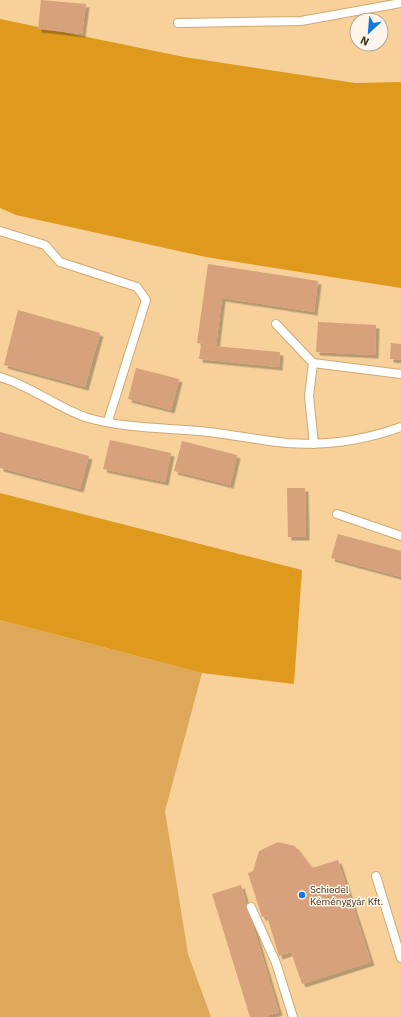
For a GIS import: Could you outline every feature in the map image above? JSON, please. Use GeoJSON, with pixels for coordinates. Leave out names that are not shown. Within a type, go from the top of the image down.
{"type":"FeatureCollection","features":[{"type":"Feature","properties":{"kind":"lane"},"geometry":{"type":"LineString","coordinates":[[178,23],[301,21],[401,3]]}},
{"type":"Feature","properties":{"kind":"lane"},"geometry":{"type":"LineString","coordinates":[[0,231],[45,245],[60,262],[137,287],[146,300],[108,421]]}},
{"type":"Feature","properties":{"kind":"lane"},"geometry":{"type":"LineString","coordinates":[[276,324],[313,363],[401,374]]}},
{"type":"Feature","properties":{"kind":"lane"},"geometry":{"type":"LineString","coordinates":[[313,363],[309,396],[314,444]]}},
{"type":"Feature","properties":{"kind":"lane"},"geometry":{"type":"LineString","coordinates":[[0,377],[38,393],[63,407],[88,418],[108,421],[288,443],[314,444],[366,438],[401,427]]}},
{"type":"Feature","properties":{"kind":"lane"},"geometry":{"type":"LineString","coordinates":[[338,514],[401,536]]}},
{"type":"Feature","properties":{"kind":"lane"},"geometry":{"type":"LineString","coordinates":[[376,876],[401,958]]}},
{"type":"Feature","properties":{"kind":"lane"},"geometry":{"type":"LineString","coordinates":[[251,907],[276,963],[293,1017]]}},
{"type":"Feature","properties":{"kind":"shaded area"},"geometry":{"type":"Polygon","coordinates":[[[0,19],[184,57],[355,83],[401,82],[401,288],[206,257],[16,215],[0,208],[0,19]]]}},
{"type":"Feature","properties":{"kind":"shaded area"},"geometry":{"type":"Polygon","coordinates":[[[0,493],[302,570],[294,684],[202,673],[0,620],[0,493]]]}},
{"type":"Feature","properties":{"kind":"shaded area"},"geometry":{"type":"Polygon","coordinates":[[[0,620],[202,673],[165,811],[188,954],[211,1017],[0,1017],[0,620]]]}},
{"type":"Feature","properties":{"kind":"building"},"geometry":{"type":"Polygon","coordinates":[[[41,0],[86,4],[82,34],[38,29],[41,0]]]}},
{"type":"Feature","properties":{"kind":"building"},"geometry":{"type":"Polygon","coordinates":[[[208,264],[318,281],[314,312],[222,298],[216,346],[197,343],[208,264]]]}},
{"type":"Feature","properties":{"kind":"building"},"geometry":{"type":"Polygon","coordinates":[[[18,310],[100,333],[85,387],[4,365],[18,310]]]}},
{"type":"Feature","properties":{"kind":"building"},"geometry":{"type":"Polygon","coordinates":[[[318,322],[376,325],[375,355],[316,352],[318,322]]]}},
{"type":"Feature","properties":{"kind":"building"},"geometry":{"type":"Polygon","coordinates":[[[391,343],[401,344],[401,360],[390,359],[391,343]]]}},
{"type":"Feature","properties":{"kind":"building"},"geometry":{"type":"Polygon","coordinates":[[[201,345],[280,352],[279,367],[199,359],[201,345]]]}},
{"type":"Feature","properties":{"kind":"building"},"geometry":{"type":"Polygon","coordinates":[[[136,368],[179,379],[171,410],[128,399],[136,368]]]}},
{"type":"Feature","properties":{"kind":"building"},"geometry":{"type":"Polygon","coordinates":[[[0,432],[89,456],[80,489],[0,468],[0,432]]]}},
{"type":"Feature","properties":{"kind":"building"},"geometry":{"type":"Polygon","coordinates":[[[110,440],[171,453],[165,482],[103,469],[110,440]]]}},
{"type":"Feature","properties":{"kind":"building"},"geometry":{"type":"Polygon","coordinates":[[[182,441],[237,455],[230,485],[174,471],[182,441]]]}},
{"type":"Feature","properties":{"kind":"building"},"geometry":{"type":"Polygon","coordinates":[[[287,488],[305,488],[306,537],[288,537],[287,488]]]}},
{"type":"Feature","properties":{"kind":"building"},"geometry":{"type":"Polygon","coordinates":[[[338,534],[401,551],[401,577],[331,558],[338,534]]]}},
{"type":"Feature","properties":{"kind":"building","name":"Schiedel Kéménygyár Kft."},"geometry":{"type":"Polygon","coordinates":[[[278,842],[295,846],[312,868],[338,860],[371,962],[302,984],[291,952],[279,956],[267,916],[262,917],[248,873],[253,871],[259,851],[278,842]]]}},
{"type":"Feature","properties":{"kind":"building"},"geometry":{"type":"Polygon","coordinates":[[[241,885],[279,1012],[263,1017],[250,1017],[212,894],[241,885]]]}},
{"type":"Feature","properties":{"kind":"place","name":"Schiedel Kéménygyár Kft."},"geometry":{"type":"Point","coordinates":[302,895]}}]}
